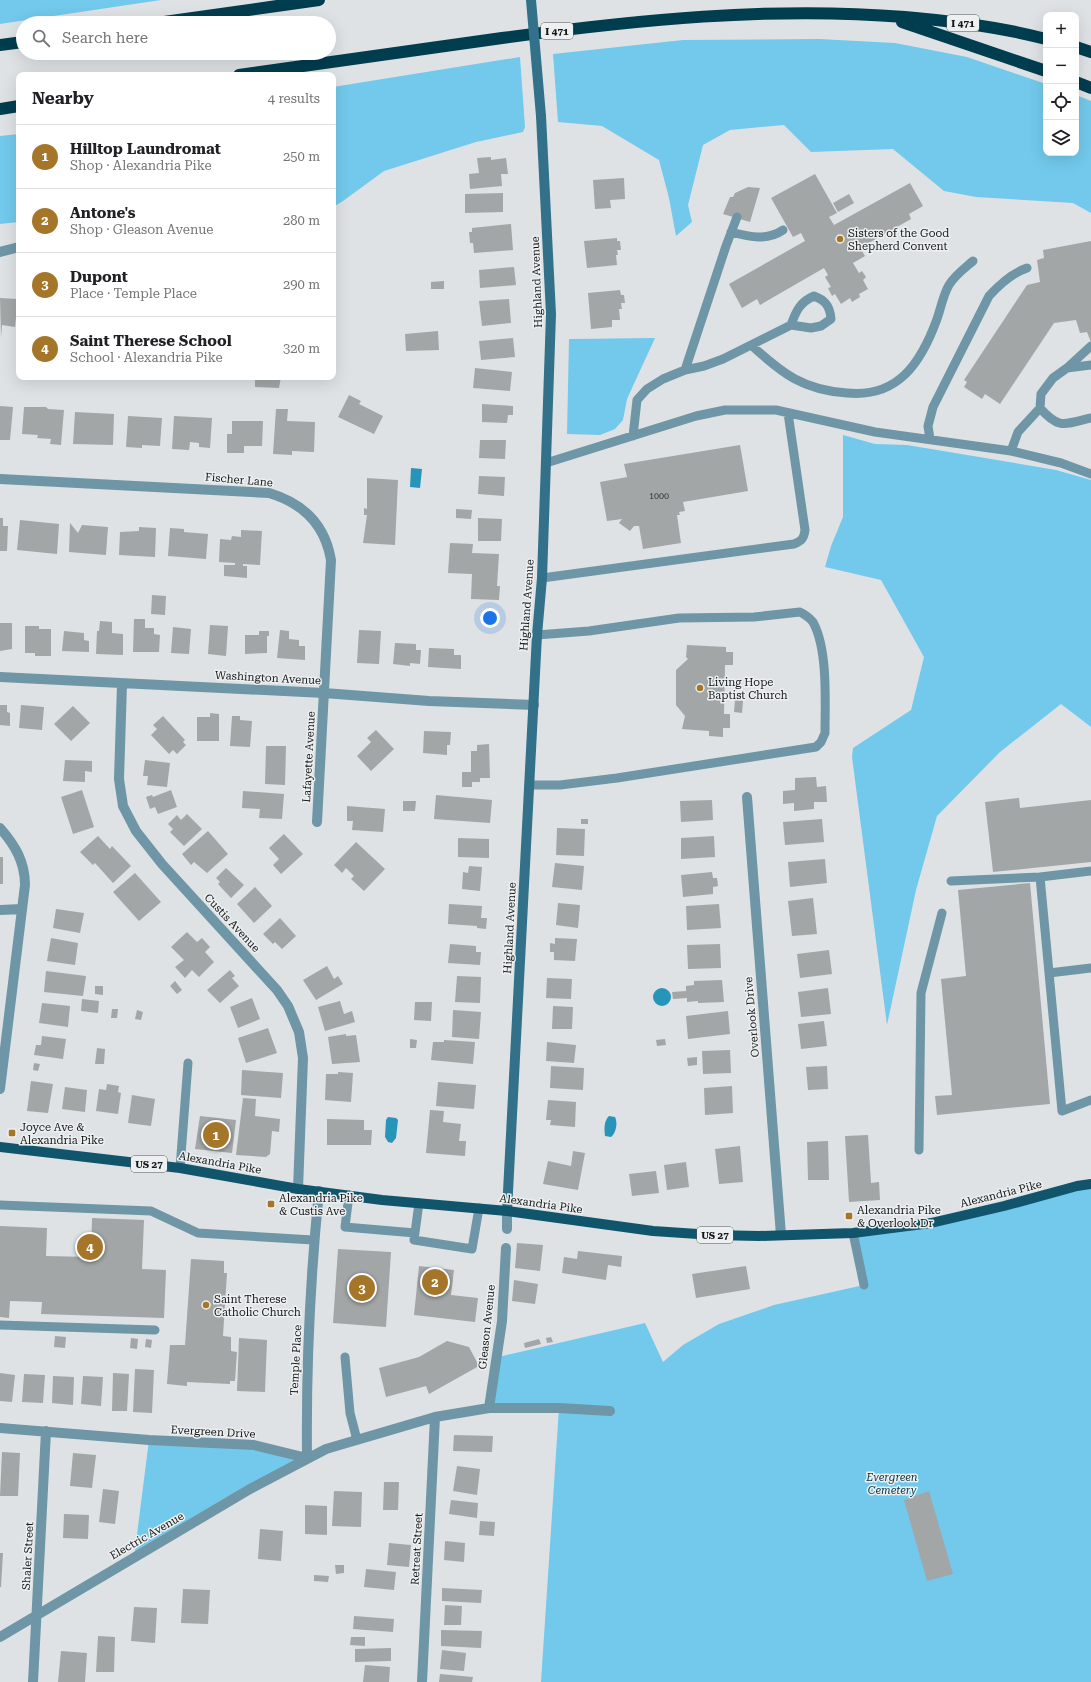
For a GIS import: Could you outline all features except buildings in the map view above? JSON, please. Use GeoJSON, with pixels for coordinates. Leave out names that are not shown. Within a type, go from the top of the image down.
{"type":"FeatureCollection","features":[{"type":"Feature","properties":{"kind":"highway"},"geometry":{"type":"LineString","coordinates":[[206,16],[319,0]]}},
{"type":"Feature","properties":{"kind":"highway","name":"I 471"},"geometry":{"type":"LineString","coordinates":[[261,72],[580,28],[650,20],[759,13],[823,12],[959,22],[1022,33],[1043,39]]}},
{"type":"Feature","properties":{"kind":"highway"},"geometry":{"type":"LineString","coordinates":[[878,15],[1043,69]]}},
{"type":"Feature","properties":{"kind":"highway"},"geometry":{"type":"LineString","coordinates":[[0,45],[16,43]]}},
{"type":"Feature","properties":{"kind":"highway"},"geometry":{"type":"LineString","coordinates":[[1079,48],[1091,52]]}},
{"type":"Feature","properties":{"kind":"highway"},"geometry":{"type":"LineString","coordinates":[[1079,83],[1091,88]]}},
{"type":"Feature","properties":{"kind":"highway"},"geometry":{"type":"LineString","coordinates":[[0,109],[16,106]]}},
{"type":"Feature","properties":{"kind":"main road","name":"Alexandria Pike"},"geometry":{"type":"LineString","coordinates":[[0,1147],[180,1168],[298,1189],[418,1203],[507,1211],[684,1234],[781,1235],[853,1233],[931,1223],[1004,1206],[1077,1186],[1091,1184]]}},
{"type":"Feature","properties":{"kind":"main road","name":"Alexandria Pike"},"geometry":{"type":"LineString","coordinates":[[1077,1186],[1091,1175]]}},
{"type":"Feature","properties":{"kind":"street","name":"Highland Avenue"},"geometry":{"type":"LineString","coordinates":[[507,1211],[537,635],[542,578],[551,314],[541,116],[531,0]]}},
{"type":"Feature","properties":{"kind":"street"},"geometry":{"type":"LineString","coordinates":[[0,252],[16,248]]}},
{"type":"Feature","properties":{"kind":"street","name":"Fischer Lane"},"geometry":{"type":"LineString","coordinates":[[0,479],[254,491],[283,497],[297,505],[312,517],[321,529],[328,544],[331,560],[324,692]]}},
{"type":"Feature","properties":{"kind":"street","name":"Washington Avenue"},"geometry":{"type":"LineString","coordinates":[[0,677],[122,684],[324,692],[429,701],[534,705]]}},
{"type":"Feature","properties":{"kind":"street","name":"Custis Avenue"},"geometry":{"type":"LineString","coordinates":[[122,684],[119,779],[120,794],[127,814],[136,831],[162,864],[277,990],[288,1006],[299,1032],[304,1070],[298,1189]]}},
{"type":"Feature","properties":{"kind":"street","name":"Lafayette Avenue"},"geometry":{"type":"LineString","coordinates":[[317,822],[324,692]]}},
{"type":"Feature","properties":{"kind":"street","name":"Overlook Drive"},"geometry":{"type":"LineString","coordinates":[[747,797],[781,1235]]}},
{"type":"Feature","properties":{"kind":"street"},"geometry":{"type":"LineString","coordinates":[[0,828],[18,852],[25,876],[13,994],[0,1089]]}},
{"type":"Feature","properties":{"kind":"street"},"geometry":{"type":"LineString","coordinates":[[0,910],[22,908]]}},
{"type":"Feature","properties":{"kind":"street","name":"Temple Place"},"geometry":{"type":"LineString","coordinates":[[306,1458],[306,1383],[314,1240],[319,1191]]}},
{"type":"Feature","properties":{"kind":"street"},"geometry":{"type":"LineString","coordinates":[[507,1211],[507,1229]]}},
{"type":"Feature","properties":{"kind":"street","name":"Gleason Avenue"},"geometry":{"type":"LineString","coordinates":[[489,1408],[502,1321],[506,1248]]}},
{"type":"Feature","properties":{"kind":"street"},"geometry":{"type":"LineString","coordinates":[[306,1458],[326,1449],[435,1417],[489,1408],[559,1408],[610,1411]]}},
{"type":"Feature","properties":{"kind":"street","name":"Retreat Street"},"geometry":{"type":"LineString","coordinates":[[422,1682],[435,1417]]}},
{"type":"Feature","properties":{"kind":"street","name":"Evergreen Drive"},"geometry":{"type":"LineString","coordinates":[[0,1428],[149,1440],[254,1445],[306,1458]]}},
{"type":"Feature","properties":{"kind":"street","name":"Shaler Street"},"geometry":{"type":"LineString","coordinates":[[33,1682],[46,1431]]}},
{"type":"Feature","properties":{"kind":"street","name":"Electric Avenue"},"geometry":{"type":"LineString","coordinates":[[0,1636],[250,1489],[306,1458]]}},
{"type":"Feature","properties":{"kind":"lane"},"geometry":{"type":"LineString","coordinates":[[685,370],[737,217]]}},
{"type":"Feature","properties":{"kind":"lane"},"geometry":{"type":"LineString","coordinates":[[731,232],[753,238],[775,235],[784,230]]}},
{"type":"Feature","properties":{"kind":"lane"},"geometry":{"type":"LineString","coordinates":[[751,345],[775,367],[804,385],[853,394],[868,394],[882,390],[900,380],[909,370],[930,337],[949,285],[973,261]]}},
{"type":"Feature","properties":{"kind":"lane"},"geometry":{"type":"LineString","coordinates":[[930,439],[928,426],[933,407],[989,296],[1000,284],[1027,268]]}},
{"type":"Feature","properties":{"kind":"lane"},"geometry":{"type":"LineString","coordinates":[[633,436],[637,400],[647,389],[663,379],[685,370],[704,366],[791,325],[811,328],[821,326],[831,319],[830,309],[822,299],[814,296],[803,301],[797,309],[791,325]]}},
{"type":"Feature","properties":{"kind":"lane"},"geometry":{"type":"LineString","coordinates":[[1011,451],[1018,432],[1040,408],[1041,394],[1053,378],[1067,368],[1091,346]]}},
{"type":"Feature","properties":{"kind":"lane"},"geometry":{"type":"LineString","coordinates":[[1067,368],[1091,365]]}},
{"type":"Feature","properties":{"kind":"lane"},"geometry":{"type":"LineString","coordinates":[[1040,408],[1050,420],[1063,424],[1091,418]]}},
{"type":"Feature","properties":{"kind":"lane"},"geometry":{"type":"LineString","coordinates":[[546,463],[696,416],[725,410],[776,410],[875,432],[1011,451],[1060,463],[1091,474]]}},
{"type":"Feature","properties":{"kind":"lane"},"geometry":{"type":"LineString","coordinates":[[542,578],[800,542],[804,537],[805,530],[788,412]]}},
{"type":"Feature","properties":{"kind":"lane"},"geometry":{"type":"LineString","coordinates":[[529,785],[560,785],[604,780],[808,749],[816,747],[821,742],[825,733],[823,659],[814,624],[809,618],[800,612],[754,616],[680,618],[589,631],[537,635]]}},
{"type":"Feature","properties":{"kind":"lane"},"geometry":{"type":"LineString","coordinates":[[951,881],[1040,877],[1091,872]]}},
{"type":"Feature","properties":{"kind":"lane"},"geometry":{"type":"LineString","coordinates":[[1040,877],[1062,1111],[1091,1100]]}},
{"type":"Feature","properties":{"kind":"lane"},"geometry":{"type":"LineString","coordinates":[[919,1150],[921,993],[942,913]]}},
{"type":"Feature","properties":{"kind":"lane"},"geometry":{"type":"LineString","coordinates":[[1049,973],[1091,968]]}},
{"type":"Feature","properties":{"kind":"lane"},"geometry":{"type":"LineString","coordinates":[[180,1168],[188,1063]]}},
{"type":"Feature","properties":{"kind":"lane"},"geometry":{"type":"LineString","coordinates":[[349,1195],[345,1227],[415,1233]]}},
{"type":"Feature","properties":{"kind":"lane"},"geometry":{"type":"LineString","coordinates":[[418,1203],[414,1240],[472,1249],[478,1208]]}},
{"type":"Feature","properties":{"kind":"lane"},"geometry":{"type":"LineString","coordinates":[[0,1206],[151,1211],[198,1233],[314,1240]]}},
{"type":"Feature","properties":{"kind":"lane"},"geometry":{"type":"LineString","coordinates":[[853,1233],[864,1285]]}},
{"type":"Feature","properties":{"kind":"lane"},"geometry":{"type":"LineString","coordinates":[[0,1325],[155,1330]]}},
{"type":"Feature","properties":{"kind":"lane"},"geometry":{"type":"LineString","coordinates":[[345,1357],[350,1413],[357,1440]]}},
{"type":"Feature","properties":{"kind":"green space"},"geometry":{"type":"Polygon","coordinates":[[[0,0],[161,0],[54,16],[16,16],[16,22],[0,24],[0,0]]]}},
{"type":"Feature","properties":{"kind":"green space"},"geometry":{"type":"Polygon","coordinates":[[[819,39],[895,43],[967,57],[1043,83],[1043,156],[1079,156],[1079,96],[1091,101],[1091,213],[1073,203],[976,197],[944,191],[893,149],[811,152],[784,125],[730,130],[703,145],[688,205],[692,222],[676,236],[669,198],[659,160],[602,126],[558,122],[553,54],[683,40],[819,39]]]}},
{"type":"Feature","properties":{"kind":"green space"},"geometry":{"type":"Polygon","coordinates":[[[520,57],[525,127],[523,132],[476,142],[384,171],[336,205],[336,87],[520,57]]]}},
{"type":"Feature","properties":{"kind":"green space"},"geometry":{"type":"Polygon","coordinates":[[[16,134],[16,222],[0,224],[0,136],[16,134]]]}},
{"type":"Feature","properties":{"kind":"green space"},"geometry":{"type":"Polygon","coordinates":[[[655,338],[627,399],[623,420],[615,429],[600,435],[567,434],[569,339],[655,338]]]}},
{"type":"Feature","properties":{"kind":"green space"},"geometry":{"type":"Polygon","coordinates":[[[843,435],[875,444],[907,445],[1056,470],[1091,480],[1091,727],[1061,704],[1000,752],[937,816],[916,890],[887,1025],[852,757],[853,748],[911,710],[924,657],[881,580],[825,567],[831,546],[843,517],[843,435]]]}},
{"type":"Feature","properties":{"kind":"green space","name":"Evergreen Cemetery"},"geometry":{"type":"Polygon","coordinates":[[[1091,1184],[1091,1682],[541,1682],[559,1408],[489,1408],[498,1357],[645,1323],[663,1362],[683,1345],[719,1324],[774,1305],[864,1285],[853,1233],[931,1223],[1091,1184]]]}},
{"type":"Feature","properties":{"kind":"green space"},"geometry":{"type":"Polygon","coordinates":[[[149,1440],[209,1442],[307,1458],[134,1558],[149,1440]]]}},
{"type":"Feature","properties":{"kind":"shaded area"},"geometry":{"type":"Polygon","coordinates":[[[411,468],[422,469],[420,488],[410,487],[411,468]]]}},
{"type":"Feature","properties":{"kind":"shaded area"},"geometry":{"type":"Polygon","coordinates":[[[662,988],[668,991],[671,997],[668,1003],[662,1006],[656,1003],[653,997],[656,991],[662,988]]]}},
{"type":"Feature","properties":{"kind":"shaded area"},"geometry":{"type":"Polygon","coordinates":[[[609,1116],[615,1117],[616,1122],[615,1130],[611,1137],[605,1136],[605,1123],[609,1116]]]}},
{"type":"Feature","properties":{"kind":"shaded area"},"geometry":{"type":"Polygon","coordinates":[[[388,1117],[396,1118],[398,1120],[396,1138],[392,1143],[388,1142],[385,1137],[386,1120],[388,1117]]]}},
{"type":"Feature","properties":{"kind":"place","name":"Sisters of the Good Shepherd Convent"},"geometry":{"type":"Point","coordinates":[840,239]}},
{"type":"Feature","properties":{"kind":"place","name":"Living Hope Baptist Church"},"geometry":{"type":"Point","coordinates":[700,688]}},
{"type":"Feature","properties":{"kind":"place","name":"Joyce Ave & Alexandria Pike"},"geometry":{"type":"Point","coordinates":[12,1133]}},
{"type":"Feature","properties":{"kind":"place","name":"Hilltop Laundromat"},"geometry":{"type":"Point","coordinates":[216,1135]}},
{"type":"Feature","properties":{"kind":"place","name":"Alexandria Pike & Custis Ave"},"geometry":{"type":"Point","coordinates":[271,1204]}},
{"type":"Feature","properties":{"kind":"place","name":"Alexandria Pike & Overlook Dr"},"geometry":{"type":"Point","coordinates":[849,1216]}},
{"type":"Feature","properties":{"kind":"place","name":"Saint Therese School"},"geometry":{"type":"Point","coordinates":[90,1247]}},
{"type":"Feature","properties":{"kind":"place","name":"Antone's"},"geometry":{"type":"Point","coordinates":[435,1282]}},
{"type":"Feature","properties":{"kind":"place","name":"Dupont"},"geometry":{"type":"Point","coordinates":[362,1288]}},
{"type":"Feature","properties":{"kind":"place","name":"Saint Therese Catholic Church"},"geometry":{"type":"Point","coordinates":[206,1305]}}]}
